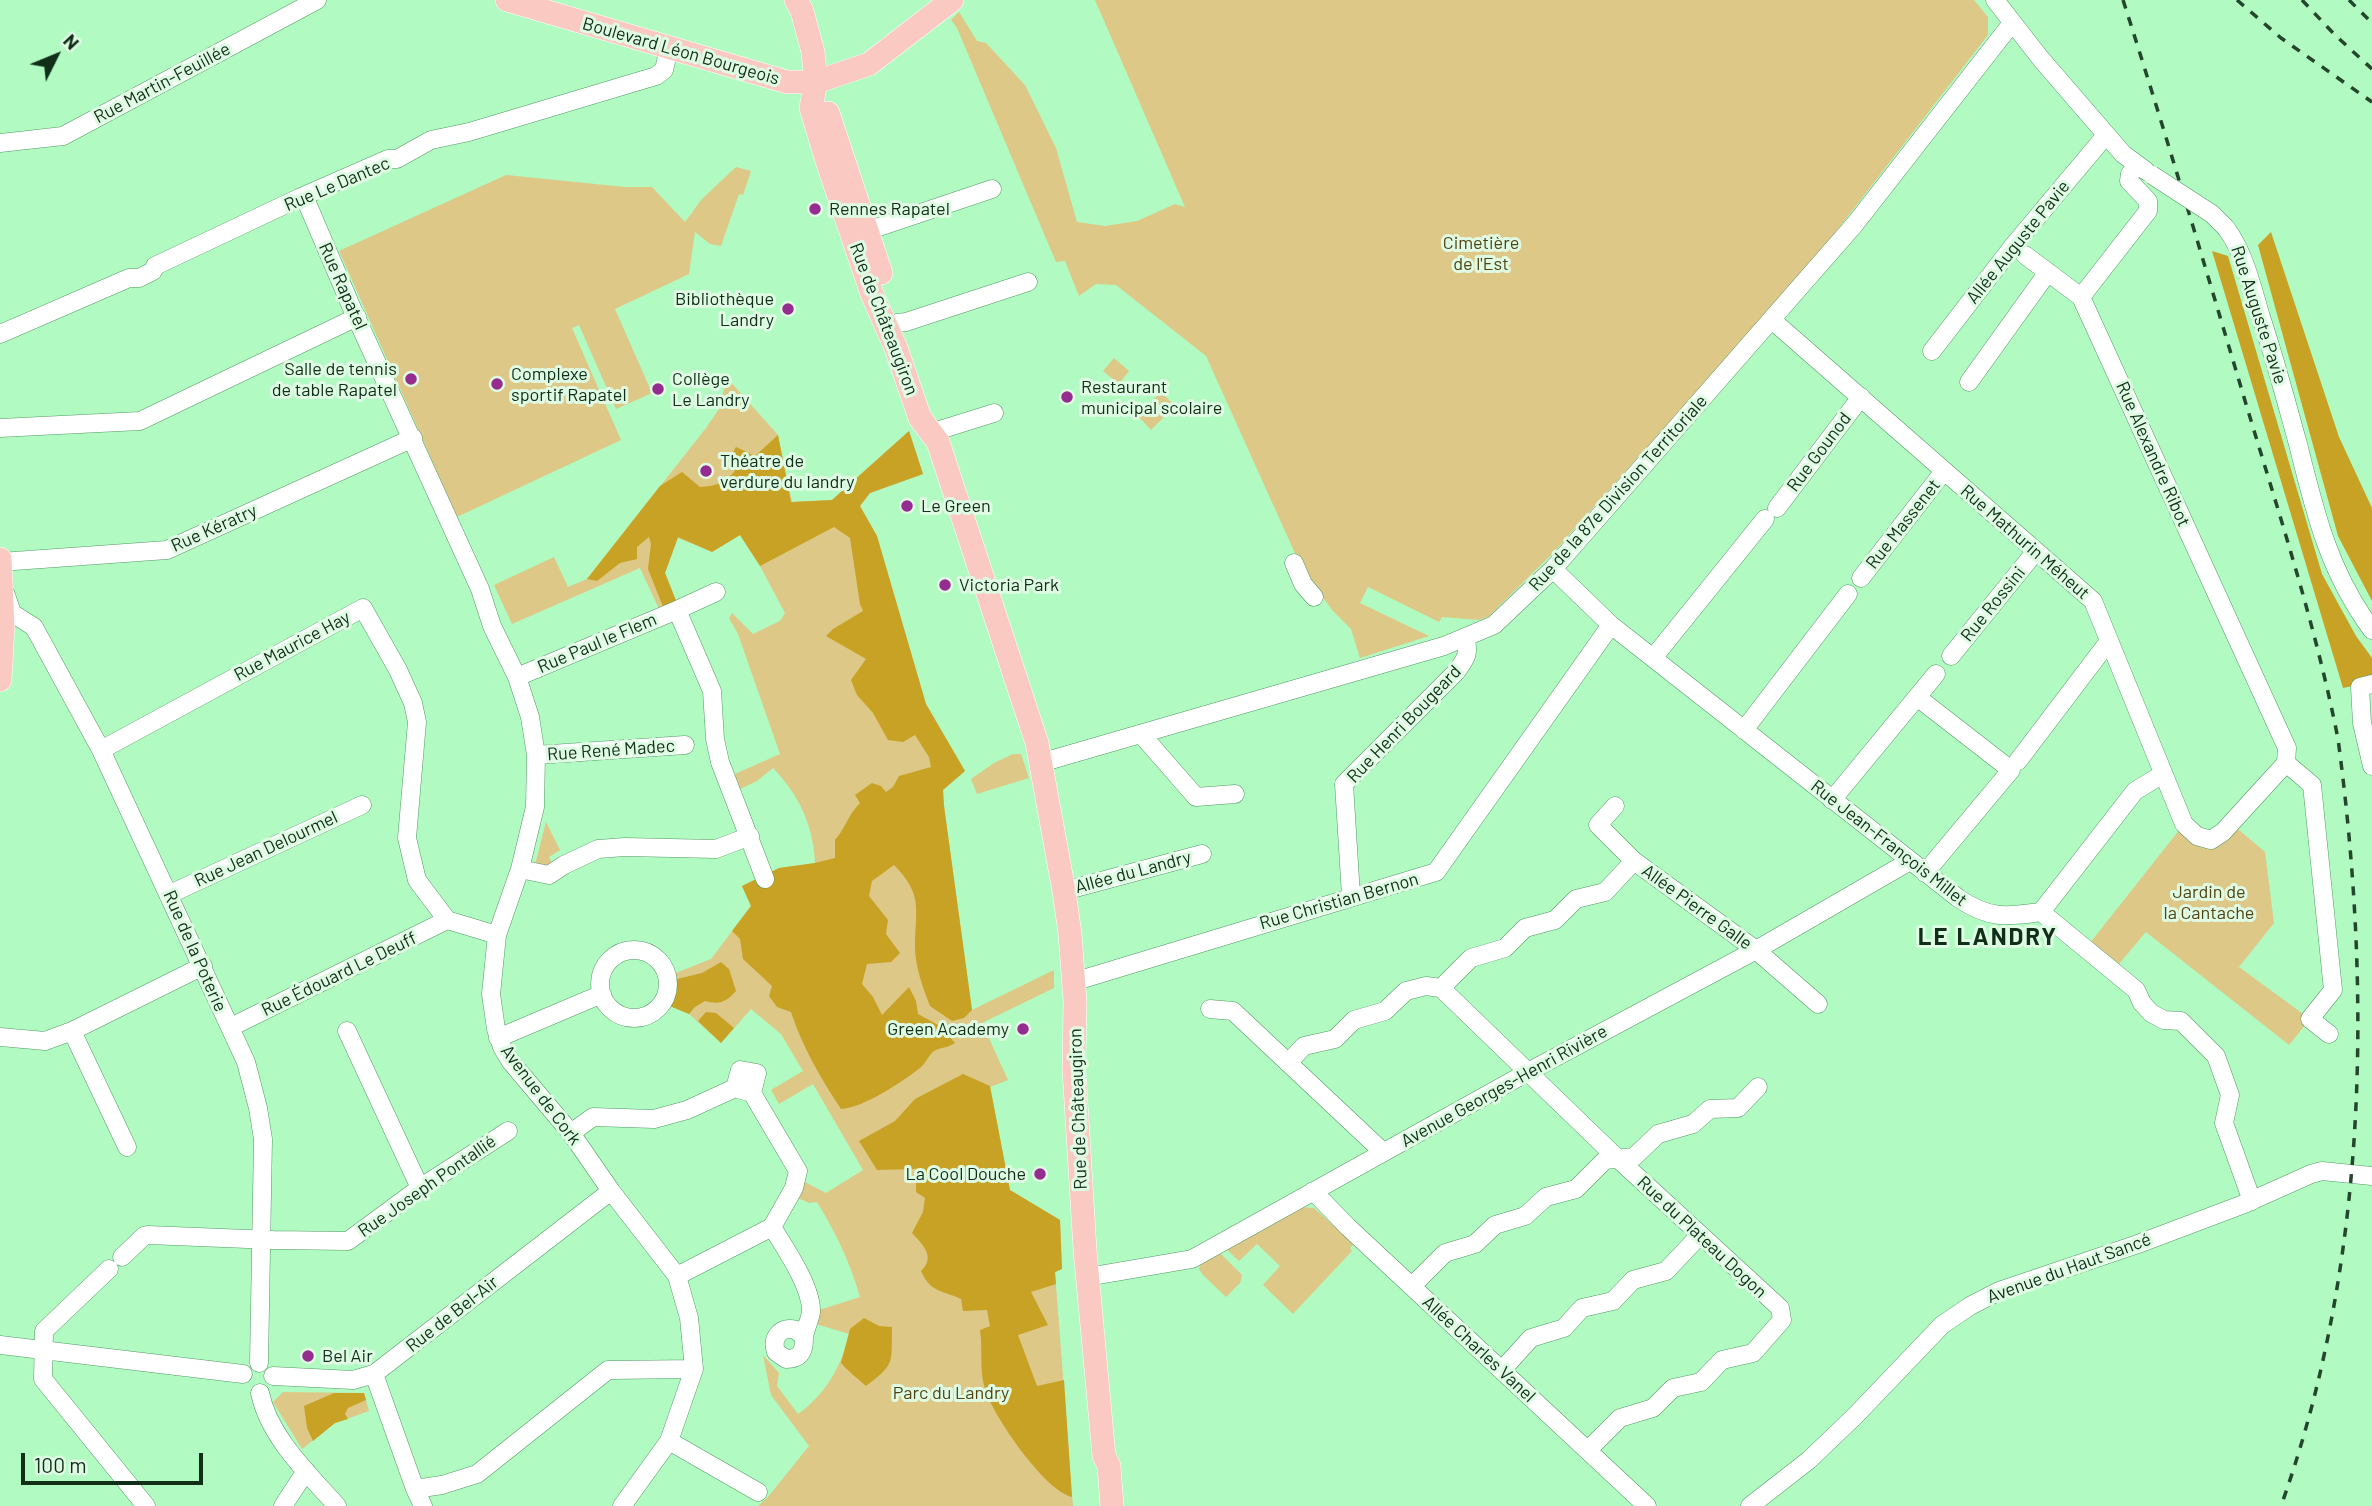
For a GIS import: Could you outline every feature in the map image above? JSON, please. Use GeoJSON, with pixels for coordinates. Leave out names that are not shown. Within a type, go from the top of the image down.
{"type":"FeatureCollection","features":[{"type":"Feature","properties":{"kind":"main road","name":"Boulevard Léon Bourgeois"},"geometry":{"type":"LineString","coordinates":[[507,0],[536,4],[782,82],[816,82],[869,64],[952,0]]}},
{"type":"Feature","properties":{"kind":"main road","name":"Rue de Châteaugiron"},"geometry":{"type":"LineString","coordinates":[[794,0],[803,57],[816,82],[811,108],[860,233],[892,326],[930,418],[930,433],[939,442],[1026,707],[1040,763],[1065,891],[1070,934],[1074,1069],[1087,1277],[1104,1456],[1109,1466],[1112,1506]]}},
{"type":"Feature","properties":{"kind":"main road"},"geometry":{"type":"LineString","coordinates":[[0,561],[3,627],[0,680]]}},
{"type":"Feature","properties":{"kind":"main road","name":"Rue de Châteaugiron"},"geometry":{"type":"LineString","coordinates":[[1103,1506],[1100,1467],[1104,1456]]}},
{"type":"Feature","properties":{"kind":"street","name":"Rue Martin-Feuillée"},"geometry":{"type":"LineString","coordinates":[[0,143],[63,136],[317,0]]}},
{"type":"Feature","properties":{"kind":"street","name":"Rue Auguste Pavie"},"geometry":{"type":"LineString","coordinates":[[1995,0],[2123,154],[2212,215],[2226,228],[2240,251],[2274,355],[2329,557],[2343,586],[2372,630]]}},
{"type":"Feature","properties":{"kind":"street","name":"Rue de la 87e Division Territoriale"},"geometry":{"type":"LineString","coordinates":[[1040,763],[1444,646],[1494,625],[1553,569],[1855,224],[2012,23]]}},
{"type":"Feature","properties":{"kind":"street","name":"Rue Le Dantec"},"geometry":{"type":"LineString","coordinates":[[0,334],[130,278],[139,278],[153,271],[155,266],[304,196],[388,159],[397,159],[431,140],[469,132],[656,76],[664,70],[669,48]]}},
{"type":"Feature","properties":{"kind":"street","name":"Allée Auguste Pavie"},"geometry":{"type":"LineString","coordinates":[[1932,351],[2013,246],[2106,135]]}},
{"type":"Feature","properties":{"kind":"street"},"geometry":{"type":"LineString","coordinates":[[2025,255],[2081,297],[2148,211],[2148,201],[2129,181],[2130,174],[2144,170]]}},
{"type":"Feature","properties":{"kind":"street"},"geometry":{"type":"LineString","coordinates":[[860,233],[992,189]]}},
{"type":"Feature","properties":{"kind":"street","name":"Rue Rapatel"},"geometry":{"type":"LineString","coordinates":[[304,196],[454,528]]}},
{"type":"Feature","properties":{"kind":"street"},"geometry":{"type":"LineString","coordinates":[[1969,382],[2048,272]]}},
{"type":"Feature","properties":{"kind":"street"},"geometry":{"type":"LineString","coordinates":[[892,326],[1028,282]]}},
{"type":"Feature","properties":{"kind":"street","name":"Rue Alexandre Ribot"},"geometry":{"type":"LineString","coordinates":[[2081,297],[2287,748],[2286,763]]}},
{"type":"Feature","properties":{"kind":"street"},"geometry":{"type":"LineString","coordinates":[[0,429],[140,421],[357,317]]}},
{"type":"Feature","properties":{"kind":"street","name":"Rue Mathurin Méheut"},"geometry":{"type":"LineString","coordinates":[[1772,320],[2093,601],[2184,824],[2197,836],[2211,839],[2232,824],[2286,763]]}},
{"type":"Feature","properties":{"kind":"street","name":"Rue Gounod"},"geometry":{"type":"LineString","coordinates":[[1653,658],[1861,397]]}},
{"type":"Feature","properties":{"kind":"street"},"geometry":{"type":"LineString","coordinates":[[930,433],[994,413]]}},
{"type":"Feature","properties":{"kind":"street","name":"Rue Kératry"},"geometry":{"type":"LineString","coordinates":[[0,561],[167,550],[413,438]]}},
{"type":"Feature","properties":{"kind":"street","name":"Rue Massenet"},"geometry":{"type":"LineString","coordinates":[[1861,578],[1944,471]]}},
{"type":"Feature","properties":{"kind":"street","name":"Avenue de Cork"},"geometry":{"type":"LineString","coordinates":[[454,528],[492,625],[517,677],[530,717],[536,755],[535,807],[520,869],[497,935],[491,994],[498,1038],[511,1062],[571,1133],[611,1191],[677,1276],[689,1318],[694,1369],[669,1441],[622,1506]]}},
{"type":"Feature","properties":{"kind":"street","name":"Rue Rossini"},"geometry":{"type":"LineString","coordinates":[[1951,656],[2036,551]]}},
{"type":"Feature","properties":{"kind":"street"},"geometry":{"type":"LineString","coordinates":[[1294,563],[1303,584],[1314,597]]}},
{"type":"Feature","properties":{"kind":"street","name":"Rue Jean-François Millet"},"geometry":{"type":"LineString","coordinates":[[1553,569],[1611,625],[1925,873],[1976,910],[2014,916],[2041,912]]}},
{"type":"Feature","properties":{"kind":"street","name":"Rue de la Poterie"},"geometry":{"type":"LineString","coordinates":[[1,579],[12,613],[34,627],[101,750],[246,1062],[263,1139],[259,1363]]}},
{"type":"Feature","properties":{"kind":"street","name":"Rue Paul le Flem"},"geometry":{"type":"LineString","coordinates":[[517,677],[716,592]]}},
{"type":"Feature","properties":{"kind":"street"},"geometry":{"type":"LineString","coordinates":[[1744,730],[1849,594]]}},
{"type":"Feature","properties":{"kind":"street","name":"Rue Maurice Hay"},"geometry":{"type":"LineString","coordinates":[[101,750],[363,608],[413,703],[418,722],[407,838],[417,880],[447,920]]}},
{"type":"Feature","properties":{"kind":"street","name":"Rue Paul le Flem"},"geometry":{"type":"LineString","coordinates":[[677,610],[712,691],[715,740],[720,762],[765,879]]}},
{"type":"Feature","properties":{"kind":"street","name":"Rue Christian Bernon"},"geometry":{"type":"LineString","coordinates":[[1073,982],[1436,872],[1611,625]]}},
{"type":"Feature","properties":{"kind":"street","name":"Rue Henri Bougeard"},"geometry":{"type":"LineString","coordinates":[[1351,896],[1344,784],[1456,672],[1469,650],[1465,637]]}},
{"type":"Feature","properties":{"kind":"street"},"geometry":{"type":"LineString","coordinates":[[2018,761],[2109,641]]}},
{"type":"Feature","properties":{"kind":"street"},"geometry":{"type":"LineString","coordinates":[[1832,800],[1936,674]]}},
{"type":"Feature","properties":{"kind":"street"},"geometry":{"type":"LineString","coordinates":[[2371,770],[2362,723],[2360,687],[2372,684]]}},
{"type":"Feature","properties":{"kind":"street"},"geometry":{"type":"LineString","coordinates":[[1917,697],[2011,770],[1925,873]]}},
{"type":"Feature","properties":{"kind":"street"},"geometry":{"type":"LineString","coordinates":[[1141,734],[1196,797],[1235,793]]}},
{"type":"Feature","properties":{"kind":"street","name":"Rue René Madec"},"geometry":{"type":"LineString","coordinates":[[536,755],[685,744]]}},
{"type":"Feature","properties":{"kind":"street"},"geometry":{"type":"LineString","coordinates":[[2286,763],[2312,785],[2333,990],[2310,1019],[2329,1034]]}},
{"type":"Feature","properties":{"kind":"street"},"geometry":{"type":"LineString","coordinates":[[2163,774],[2135,791],[2041,912],[2136,990],[2151,1013],[2164,1020],[2180,1021],[2216,1056],[2230,1095],[2224,1123],[2252,1201]]}},
{"type":"Feature","properties":{"kind":"street","name":"Rue Jean Delourmel"},"geometry":{"type":"LineString","coordinates":[[170,894],[362,805]]}},
{"type":"Feature","properties":{"kind":"street","name":"Allée Pierre Galle"},"geometry":{"type":"LineString","coordinates":[[1615,806],[1598,825],[1634,861],[1756,950],[1818,1004]]}},
{"type":"Feature","properties":{"kind":"street"},"geometry":{"type":"LineString","coordinates":[[520,869],[549,875],[564,864],[598,849],[716,849],[750,836]]}},
{"type":"Feature","properties":{"kind":"street","name":"Allée du Landry"},"geometry":{"type":"LineString","coordinates":[[1065,891],[1202,854]]}},
{"type":"Feature","properties":{"kind":"street"},"geometry":{"type":"LineString","coordinates":[[1288,1063],[1304,1046],[1335,1039],[1354,1020],[1385,1011],[1406,991],[1426,986],[1441,988],[1471,958],[1504,948],[1524,928],[1555,920],[1576,900],[1605,892],[1634,861]]}},
{"type":"Feature","properties":{"kind":"street","name":"Avenue Georges-Henri Rivière"},"geometry":{"type":"LineString","coordinates":[[1087,1277],[1192,1259],[1528,1072],[1756,950],[1910,861]]}},
{"type":"Feature","properties":{"kind":"street"},"geometry":{"type":"LineString","coordinates":[[447,920],[497,935]]}},
{"type":"Feature","properties":{"kind":"street","name":"Rue Édouard Le Deuff"},"geometry":{"type":"LineString","coordinates":[[231,1027],[447,920]]}},
{"type":"Feature","properties":{"kind":"street"},"geometry":{"type":"LineString","coordinates":[[0,1037],[45,1041],[72,1031],[203,967]]}},
{"type":"Feature","properties":{"kind":"street","name":"Rue du Plateau Dogon"},"geometry":{"type":"LineString","coordinates":[[1441,988],[1617,1158],[1780,1308],[1782,1320],[1753,1353],[1722,1360],[1701,1382],[1673,1388],[1653,1408],[1620,1418],[1588,1450]]}},
{"type":"Feature","properties":{"kind":"street"},"geometry":{"type":"LineString","coordinates":[[498,1038],[602,994]]}},
{"type":"Feature","properties":{"kind":"street"},"geometry":{"type":"LineString","coordinates":[[1210,1009],[1233,1011],[1383,1152]]}},
{"type":"Feature","properties":{"kind":"street"},"geometry":{"type":"LineString","coordinates":[[72,1031],[127,1147]]}},
{"type":"Feature","properties":{"kind":"street"},"geometry":{"type":"LineString","coordinates":[[347,1031],[420,1188]]}},
{"type":"Feature","properties":{"kind":"street"},"geometry":{"type":"LineString","coordinates":[[1412,1286],[1445,1253],[1475,1244],[1496,1226],[1525,1216],[1546,1197],[1576,1189],[1605,1160],[1634,1157],[1658,1134],[1693,1124],[1710,1109],[1738,1108],[1758,1087]]}},
{"type":"Feature","properties":{"kind":"street"},"geometry":{"type":"LineString","coordinates":[[571,1133],[593,1117],[654,1119],[744,1090],[798,1171],[794,1188],[772,1227],[677,1276]]}},
{"type":"Feature","properties":{"kind":"street","name":"Rue Joseph Pontallié"},"geometry":{"type":"LineString","coordinates":[[42,1350],[42,1334],[46,1328],[145,1236],[348,1241],[420,1188],[508,1131]]}},
{"type":"Feature","properties":{"kind":"street","name":"Avenue du Haut Sancé"},"geometry":{"type":"LineString","coordinates":[[1750,1506],[1809,1460],[1942,1325],[1970,1306],[1999,1291],[2138,1244],[2252,1201],[2311,1174],[2322,1171],[2372,1176]]}},
{"type":"Feature","properties":{"kind":"street","name":"Rue de Bel-Air"},"geometry":{"type":"LineString","coordinates":[[273,1376],[352,1380],[374,1374],[611,1191]]}},
{"type":"Feature","properties":{"kind":"street","name":"Allée Charles Vanel"},"geometry":{"type":"LineString","coordinates":[[1313,1191],[1348,1227],[1647,1506]]}},
{"type":"Feature","properties":{"kind":"street"},"geometry":{"type":"LineString","coordinates":[[772,1227],[798,1269],[810,1305],[811,1313],[804,1337]]}},
{"type":"Feature","properties":{"kind":"street"},"geometry":{"type":"LineString","coordinates":[[1502,1370],[1531,1338],[1564,1328],[1582,1308],[1613,1301],[1633,1280],[1666,1271],[1700,1235]]}},
{"type":"Feature","properties":{"kind":"street"},"geometry":{"type":"LineString","coordinates":[[0,1345],[243,1374]]}},
{"type":"Feature","properties":{"kind":"street"},"geometry":{"type":"LineString","coordinates":[[42,1350],[43,1379],[146,1506]]}},
{"type":"Feature","properties":{"kind":"street"},"geometry":{"type":"LineString","coordinates":[[259,1363],[268,1367],[273,1376],[271,1385],[260,1393],[250,1391],[246,1388],[243,1374],[251,1364],[259,1363]]}},
{"type":"Feature","properties":{"kind":"street"},"geometry":{"type":"LineString","coordinates":[[415,1489],[442,1485],[477,1474],[608,1370],[694,1369]]}},
{"type":"Feature","properties":{"kind":"street"},"geometry":{"type":"LineString","coordinates":[[374,1374],[423,1506]]}},
{"type":"Feature","properties":{"kind":"street"},"geometry":{"type":"LineString","coordinates":[[260,1393],[264,1410],[306,1472],[337,1506]]}},
{"type":"Feature","properties":{"kind":"street"},"geometry":{"type":"LineString","coordinates":[[669,1441],[758,1492]]}},
{"type":"Feature","properties":{"kind":"street"},"geometry":{"type":"LineString","coordinates":[[283,1506],[306,1472]]}},
{"type":"Feature","properties":{"kind":"green space","name":"Cimetière de l'Est"},"geometry":{"type":"Polygon","coordinates":[[[1095,0],[1974,0],[1988,17],[1988,35],[1818,255],[1552,554],[1488,617],[1479,620],[1442,617],[1439,622],[1368,587],[1360,603],[1429,636],[1360,658],[1351,629],[1333,611],[1303,571],[1206,356],[1116,285],[1096,284],[1079,296],[1065,261],[1056,262],[957,28],[951,20],[959,12],[977,41],[986,43],[1025,85],[1056,148],[1077,222],[1105,226],[1137,221],[1175,204],[1185,207],[1095,0]]]}},
{"type":"Feature","properties":{"kind":"green space","name":"Complexe sportif Rapatel"},"geometry":{"type":"Polygon","coordinates":[[[736,167],[751,171],[743,195],[739,194],[721,246],[710,244],[695,232],[689,274],[615,309],[652,393],[616,409],[579,325],[572,328],[621,440],[457,517],[339,251],[506,175],[625,187],[652,187],[685,222],[702,199],[736,167]]]}},
{"type":"Feature","properties":{"kind":"green space"},"geometry":{"type":"Polygon","coordinates":[[[1114,358],[1129,371],[1119,384],[1103,371],[1114,358]]]}},
{"type":"Feature","properties":{"kind":"green space","name":"Parc du Landry"},"geometry":{"type":"Polygon","coordinates":[[[727,378],[778,435],[792,502],[832,500],[909,431],[923,474],[870,493],[860,506],[877,536],[926,704],[965,771],[943,790],[972,1010],[1054,970],[1054,988],[982,1023],[1008,1080],[990,1087],[1010,1190],[1060,1220],[1062,1269],[1055,1272],[1073,1506],[758,1506],[809,1446],[771,1395],[763,1355],[779,1373],[777,1386],[798,1414],[816,1398],[831,1379],[849,1334],[816,1324],[816,1311],[860,1297],[842,1248],[817,1202],[809,1203],[794,1196],[801,1180],[826,1193],[863,1170],[813,1084],[779,1104],[771,1090],[803,1071],[781,1034],[751,1009],[721,1043],[689,1014],[665,1004],[670,990],[668,976],[711,959],[751,906],[742,886],[779,868],[815,863],[808,823],[803,811],[773,768],[757,781],[734,792],[728,777],[780,754],[738,634],[729,618],[732,613],[753,634],[780,621],[785,613],[740,535],[712,552],[678,538],[665,573],[677,603],[660,611],[640,568],[512,624],[494,585],[554,557],[568,587],[587,579],[706,428],[719,409],[727,378]]]}},
{"type":"Feature","properties":{"kind":"green space"},"geometry":{"type":"Polygon","coordinates":[[[1161,392],[1175,406],[1151,430],[1137,415],[1161,392]]]}},
{"type":"Feature","properties":{"kind":"green space"},"geometry":{"type":"Polygon","coordinates":[[[1013,754],[1021,754],[1029,778],[977,794],[971,779],[1013,754]]]}},
{"type":"Feature","properties":{"kind":"green space"},"geometry":{"type":"Polygon","coordinates":[[[546,822],[560,850],[549,857],[553,865],[543,868],[535,865],[546,822]]]}},
{"type":"Feature","properties":{"kind":"green space","name":"Jardin de la Cantache"},"geometry":{"type":"Polygon","coordinates":[[[2184,824],[2197,836],[2232,824],[2265,852],[2274,923],[2239,967],[2310,1019],[2289,1045],[2146,932],[2113,971],[2086,948],[2184,824]]]}},
{"type":"Feature","properties":{"kind":"green space"},"geometry":{"type":"Polygon","coordinates":[[[1302,1207],[1314,1208],[1354,1244],[1350,1248],[1352,1251],[1293,1314],[1263,1285],[1280,1266],[1257,1244],[1239,1261],[1226,1249],[1302,1207]]]}},
{"type":"Feature","properties":{"kind":"green space"},"geometry":{"type":"Polygon","coordinates":[[[1220,1253],[1242,1275],[1240,1283],[1226,1297],[1199,1269],[1201,1263],[1220,1253]]]}},
{"type":"Feature","properties":{"kind":"green space"},"geometry":{"type":"Polygon","coordinates":[[[283,1392],[364,1393],[369,1411],[335,1423],[302,1449],[273,1402],[283,1392]]]}},
{"type":"Feature","properties":{"kind":"shaded area"},"geometry":{"type":"Polygon","coordinates":[[[2271,232],[2339,437],[2372,508],[2372,601],[2338,536],[2258,245],[2271,232]]]}},
{"type":"Feature","properties":{"kind":"shaded area"},"geometry":{"type":"Polygon","coordinates":[[[2212,251],[2228,256],[2322,574],[2356,636],[2372,658],[2372,682],[2343,688],[2212,251]]]}},
{"type":"Feature","properties":{"kind":"shaded area"},"geometry":{"type":"Polygon","coordinates":[[[909,431],[923,474],[870,493],[860,506],[877,536],[926,704],[965,771],[943,790],[972,1010],[964,1018],[952,1021],[930,1006],[916,962],[914,895],[904,876],[894,865],[872,881],[869,896],[888,920],[886,934],[900,953],[891,962],[867,964],[862,984],[873,997],[882,1015],[909,987],[916,1001],[918,1014],[940,1026],[955,1043],[934,1051],[920,1068],[882,1093],[850,1108],[841,1109],[813,1062],[791,1012],[777,1007],[769,996],[772,986],[743,959],[740,939],[732,931],[751,906],[742,886],[779,868],[835,858],[835,840],[860,803],[855,795],[872,783],[881,786],[886,792],[893,787],[899,776],[931,767],[929,757],[915,735],[903,742],[888,740],[873,713],[857,695],[851,680],[866,659],[826,636],[863,611],[850,538],[834,527],[760,566],[740,535],[712,552],[678,537],[665,573],[677,603],[664,609],[648,569],[651,544],[649,537],[637,547],[637,559],[620,563],[597,581],[587,579],[660,486],[682,472],[700,487],[720,483],[735,471],[728,460],[736,447],[755,456],[778,435],[791,502],[832,500],[909,431]]]}},
{"type":"Feature","properties":{"kind":"shaded area"},"geometry":{"type":"Polygon","coordinates":[[[721,962],[729,969],[736,991],[729,998],[715,1003],[705,1001],[689,1014],[665,1004],[673,980],[702,973],[721,962]]]}},
{"type":"Feature","properties":{"kind":"shaded area"},"geometry":{"type":"Polygon","coordinates":[[[706,1012],[716,1013],[734,1028],[721,1043],[698,1021],[706,1012]]]}},
{"type":"Feature","properties":{"kind":"shaded area"},"geometry":{"type":"Polygon","coordinates":[[[963,1074],[990,1086],[1010,1190],[1060,1220],[1062,1269],[1055,1272],[1056,1284],[1031,1292],[1048,1325],[1018,1335],[1037,1386],[1064,1380],[1072,1497],[1048,1481],[1021,1451],[990,1401],[982,1374],[980,1330],[990,1326],[987,1310],[963,1311],[961,1299],[933,1287],[921,1271],[928,1256],[912,1233],[923,1212],[925,1198],[916,1192],[916,1169],[877,1170],[859,1141],[895,1121],[915,1099],[963,1074]]]}},
{"type":"Feature","properties":{"kind":"shaded area"},"geometry":{"type":"Polygon","coordinates":[[[864,1318],[879,1326],[892,1327],[890,1362],[883,1372],[866,1386],[841,1363],[850,1329],[864,1318]]]}},
{"type":"Feature","properties":{"kind":"shaded area"},"geometry":{"type":"Polygon","coordinates":[[[334,1393],[364,1393],[366,1400],[348,1408],[345,1414],[348,1419],[335,1423],[313,1441],[307,1428],[304,1406],[334,1393]]]}},
{"type":"Feature","properties":{"kind":"railway"},"geometry":{"type":"LineString","coordinates":[[2123,0],[2307,608],[2338,739],[2349,835],[2356,932],[2358,1029],[2355,1127],[2346,1224],[2331,1319],[2310,1414],[2281,1506]]}},
{"type":"Feature","properties":{"kind":"railway"},"geometry":{"type":"LineString","coordinates":[[2237,0],[2281,38],[2372,102]]}},
{"type":"Feature","properties":{"kind":"railway"},"geometry":{"type":"LineString","coordinates":[[2302,0],[2372,69]]}},
{"type":"Feature","properties":{"kind":"railway"},"geometry":{"type":"LineString","coordinates":[[2349,0],[2372,23]]}},
{"type":"Feature","properties":{"kind":"place","name":"Rennes Rapatel"},"geometry":{"type":"Point","coordinates":[815,209]}},
{"type":"Feature","properties":{"kind":"place","name":"Bibliothèque Landry"},"geometry":{"type":"Point","coordinates":[788,309]}},
{"type":"Feature","properties":{"kind":"place","name":"Salle de tennis de table Rapatel"},"geometry":{"type":"Point","coordinates":[411,379]}},
{"type":"Feature","properties":{"kind":"place","name":"Complexe sportif Rapatel"},"geometry":{"type":"Point","coordinates":[497,384]}},
{"type":"Feature","properties":{"kind":"place","name":"Collège Le Landry"},"geometry":{"type":"Point","coordinates":[658,389]}},
{"type":"Feature","properties":{"kind":"place","name":"Restaurant municipal scolaire"},"geometry":{"type":"Point","coordinates":[1067,397]}},
{"type":"Feature","properties":{"kind":"place","name":"Théatre de verdure du landry"},"geometry":{"type":"Point","coordinates":[706,471]}},
{"type":"Feature","properties":{"kind":"place","name":"Le Green"},"geometry":{"type":"Point","coordinates":[907,506]}},
{"type":"Feature","properties":{"kind":"place","name":"Victoria Park"},"geometry":{"type":"Point","coordinates":[945,585]}},
{"type":"Feature","properties":{"kind":"place","name":"Green Academy"},"geometry":{"type":"Point","coordinates":[1023,1029]}},
{"type":"Feature","properties":{"kind":"place","name":"La Cool Douche"},"geometry":{"type":"Point","coordinates":[1040,1174]}},
{"type":"Feature","properties":{"kind":"place","name":"Bel Air"},"geometry":{"type":"Point","coordinates":[308,1356]}},
{"type":"Feature","properties":{"kind":"district","name":"LE LANDRY"},"geometry":{"type":"Point","coordinates":[1988,937]}}]}
